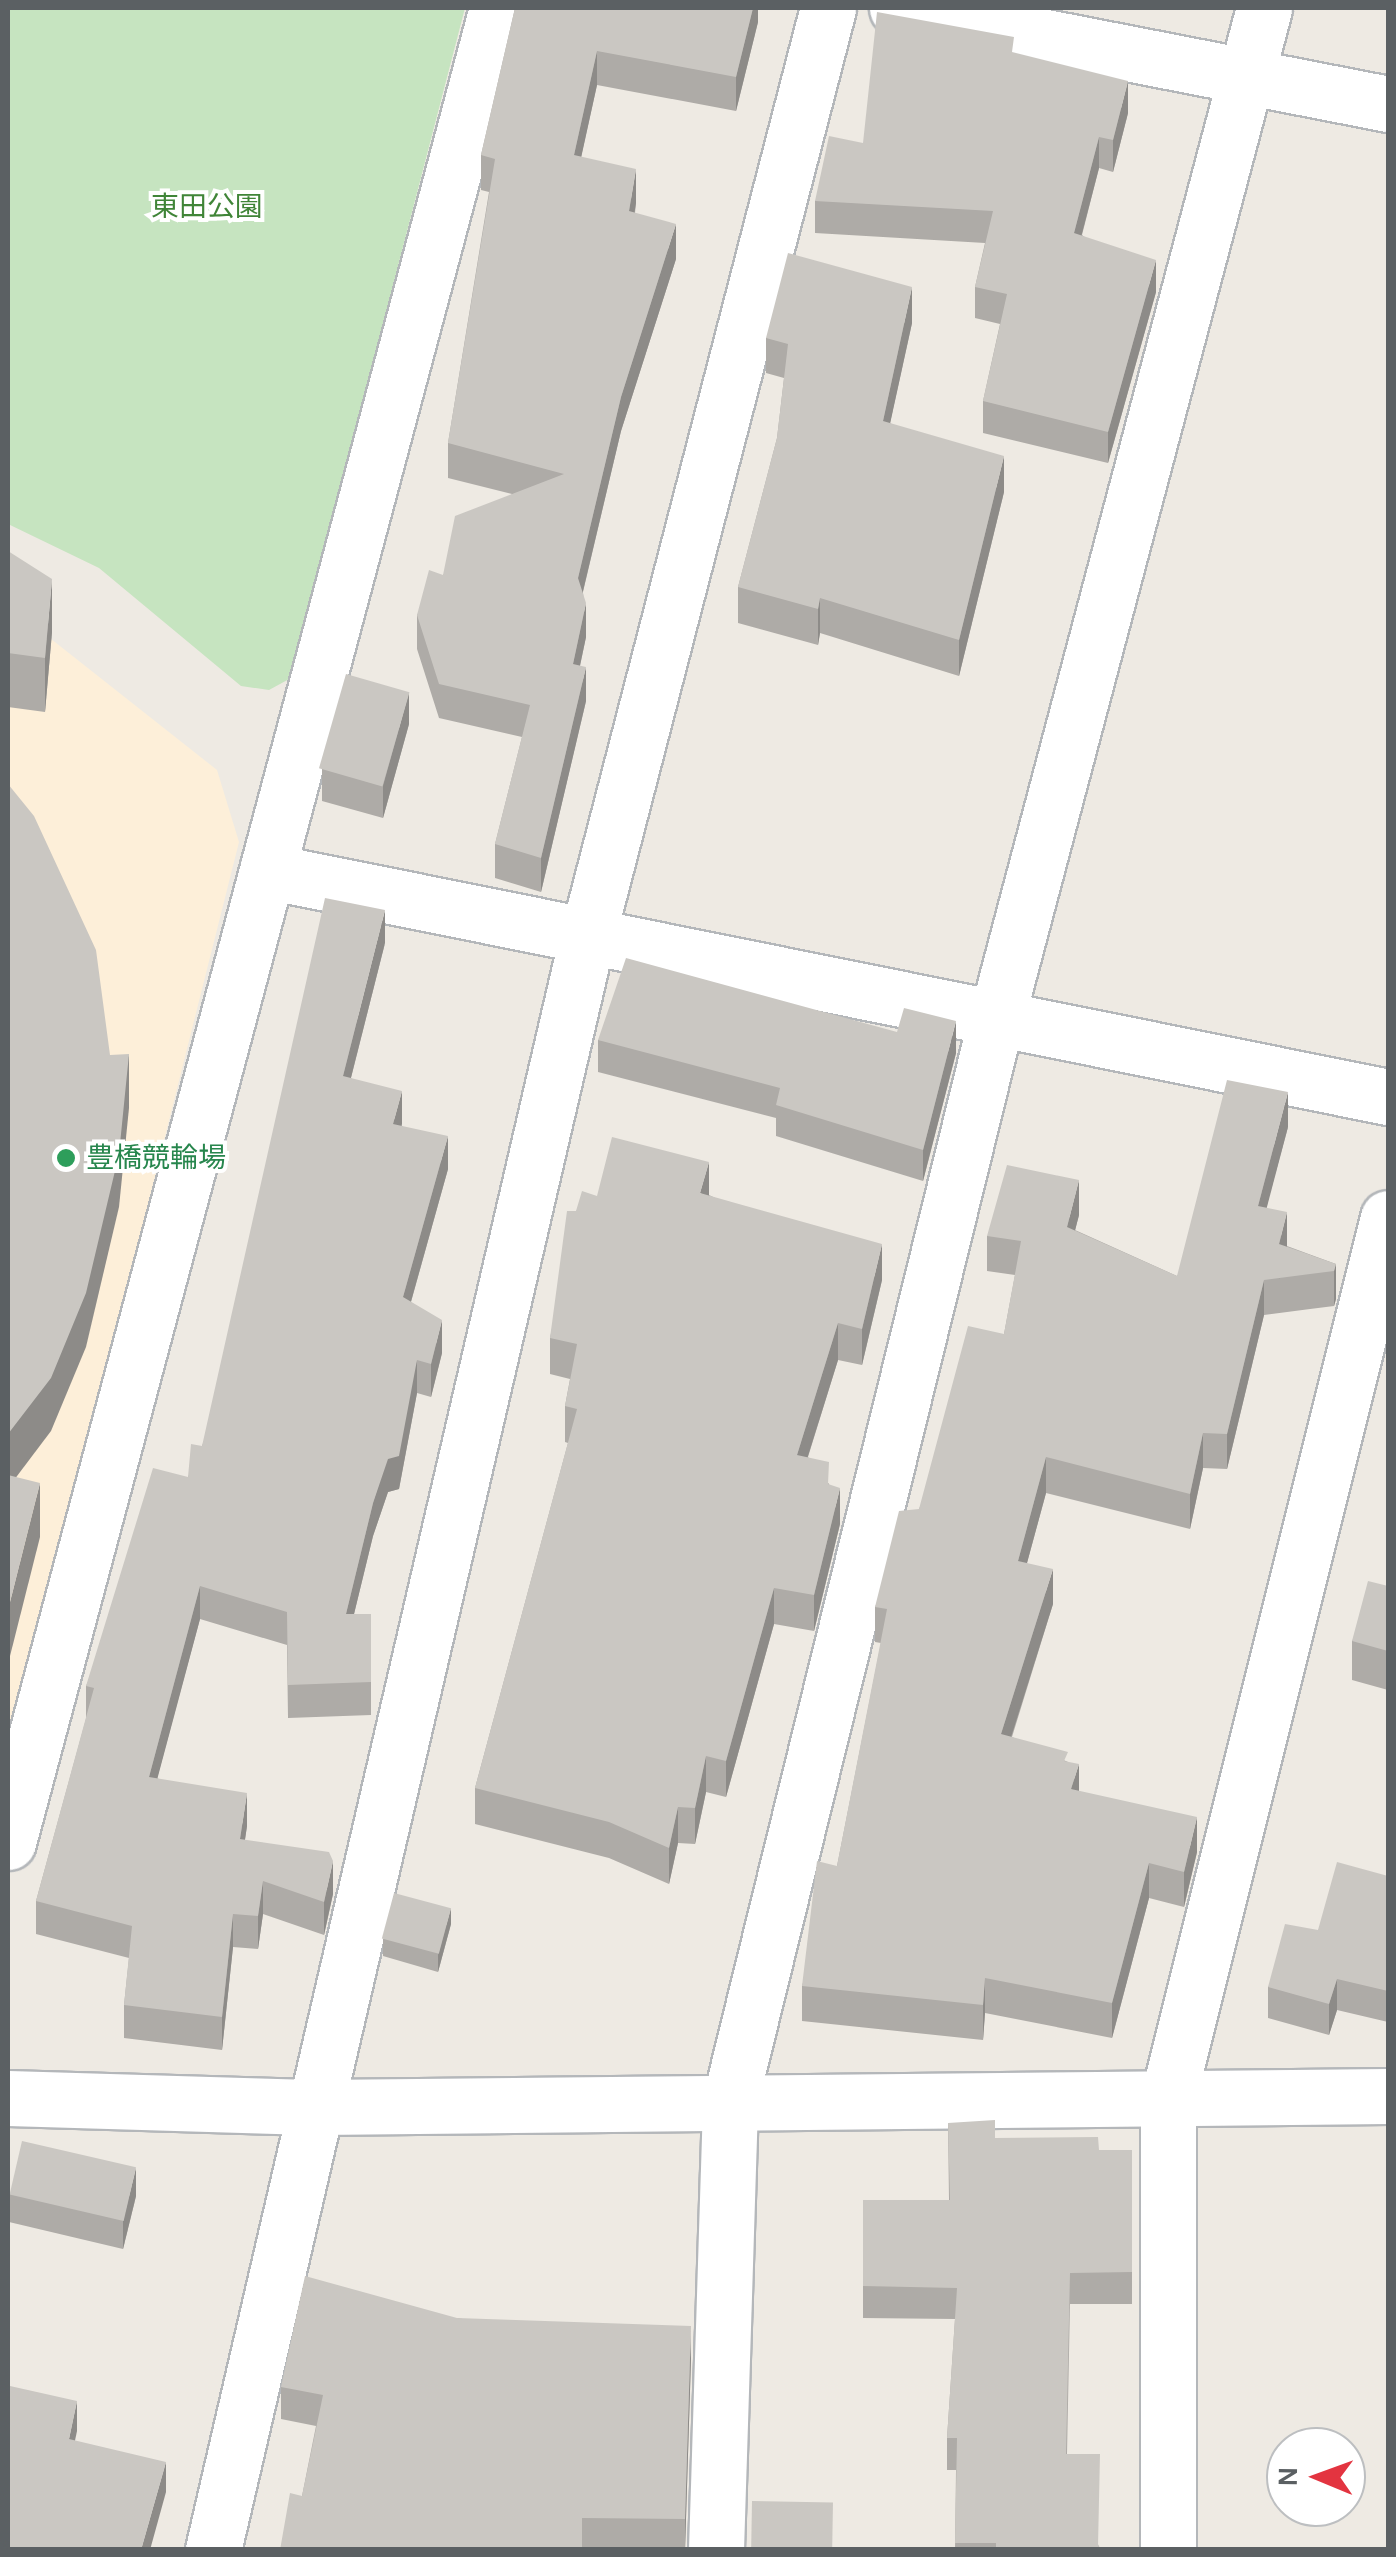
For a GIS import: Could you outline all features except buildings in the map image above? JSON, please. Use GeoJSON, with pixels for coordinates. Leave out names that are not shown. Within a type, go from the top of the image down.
{"type":"FeatureCollection","features":[{"type":"Feature","properties":{"kind":"street"},"geometry":{"type":"LineString","coordinates":[[8,1842],[497,8]]}},
{"type":"Feature","properties":{"kind":"street"},"geometry":{"type":"LineString","coordinates":[[214,2550],[587,938],[828,8]]}},
{"type":"Feature","properties":{"kind":"street"},"geometry":{"type":"LineString","coordinates":[[897,8],[1388,104]]}},
{"type":"Feature","properties":{"kind":"street"},"geometry":{"type":"LineString","coordinates":[[716,2550],[730,2101],[998,1016],[1264,8]]}},
{"type":"Feature","properties":{"kind":"street"},"geometry":{"type":"LineString","coordinates":[[267,871],[1388,1097]]}},
{"type":"Feature","properties":{"kind":"street"},"geometry":{"type":"LineString","coordinates":[[1168,2550],[1168,2098],[1388,1218]]}},
{"type":"Feature","properties":{"kind":"street"},"geometry":{"type":"LineString","coordinates":[[8,2098],[318,2107],[1388,2096]]}},
{"type":"Feature","properties":{"kind":"shaded area"},"geometry":{"type":"Polygon","coordinates":[[[8,605],[217,770],[239,842],[8,1761],[8,605]]]}},
{"type":"Feature","properties":{"kind":"green space","name":"東田公園"},"geometry":{"type":"Polygon","coordinates":[[[8,8],[465,8],[291,678],[269,690],[241,686],[99,568],[8,524],[8,8]]]}},
{"type":"Feature","properties":{"kind":"place","name":"豊橋競輪場"},"geometry":{"type":"Point","coordinates":[66,1158]}}]}
